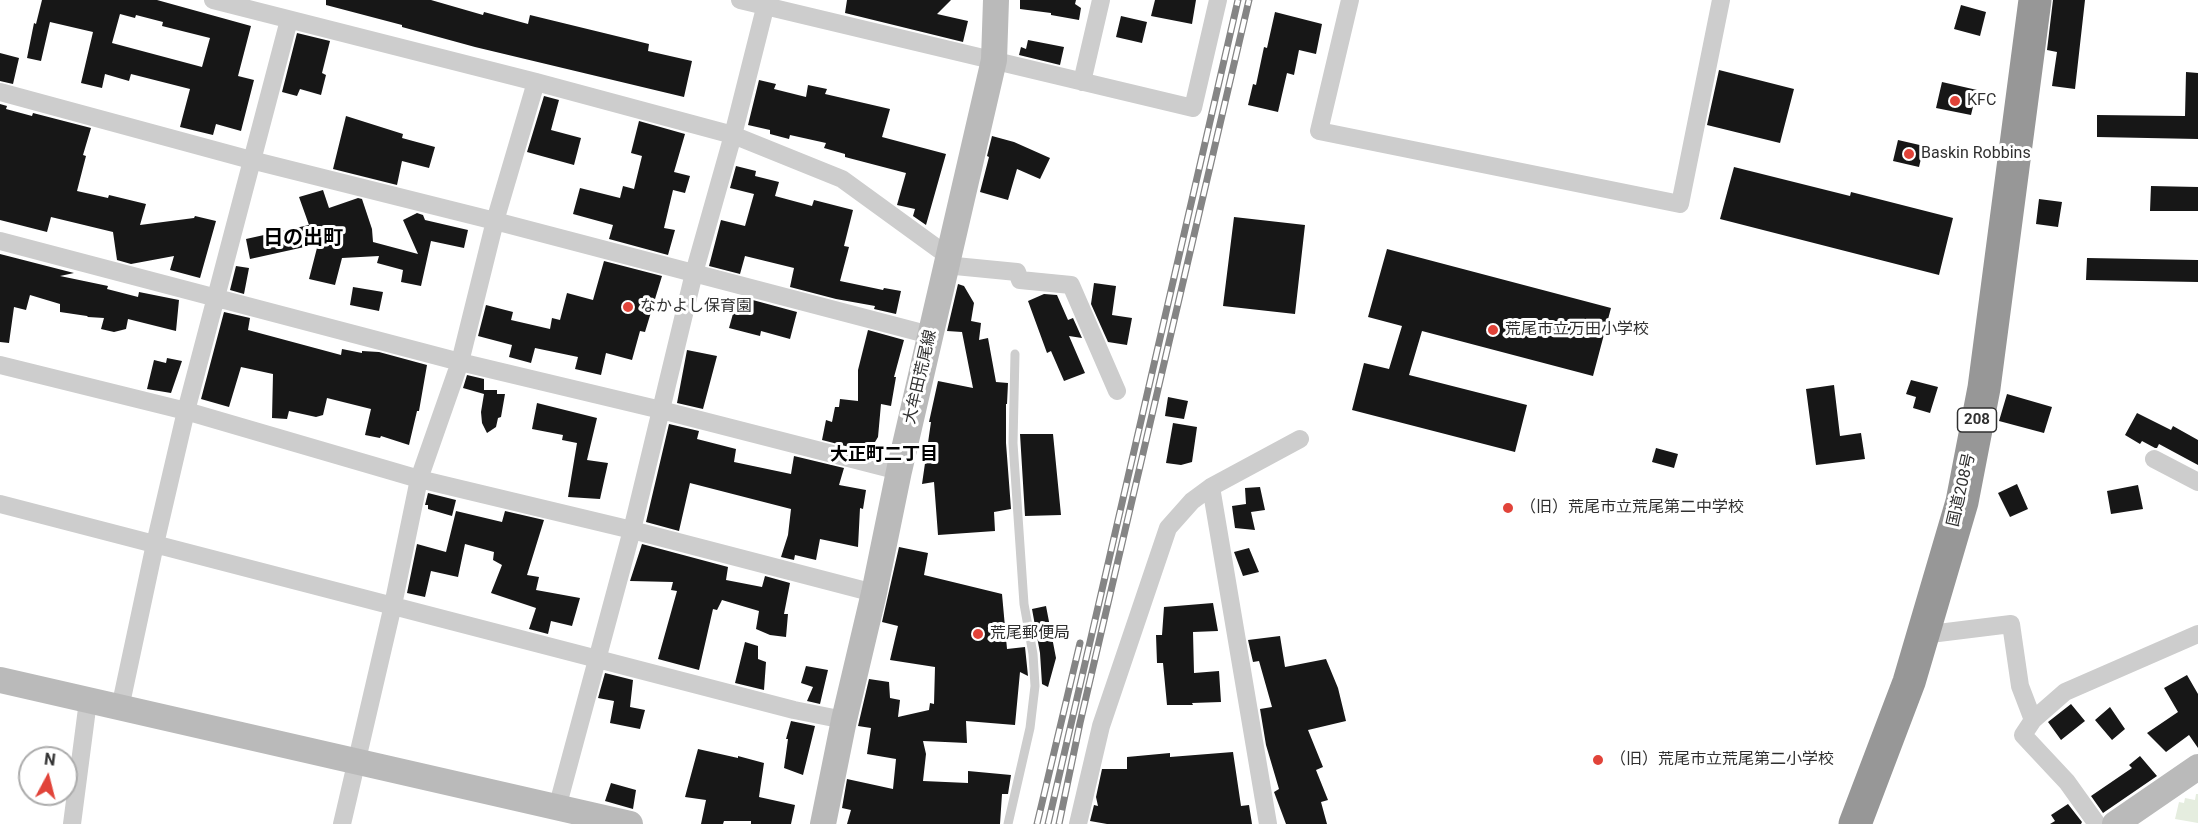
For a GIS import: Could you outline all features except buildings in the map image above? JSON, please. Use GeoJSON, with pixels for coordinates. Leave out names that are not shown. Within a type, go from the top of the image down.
{"type":"FeatureCollection","features":[{"type":"Feature","properties":{"kind":"highway","name":"国道208号"},"geometry":{"type":"LineString","coordinates":[[1855,824],[1909,681],[1962,502],[1984,388],[2036,0]]}},
{"type":"Feature","properties":{"kind":"main road","name":"大牟田荒尾線"},"geometry":{"type":"LineString","coordinates":[[823,824],[946,261],[994,60],[996,0]]}},
{"type":"Feature","properties":{"kind":"main road"},"geometry":{"type":"LineString","coordinates":[[1,685],[120,708],[356,763],[555,816],[630,824]]}},
{"type":"Feature","properties":{"kind":"main road"},"geometry":{"type":"LineString","coordinates":[[2115,824],[2198,767]]}},
{"type":"Feature","properties":{"kind":"street"},"geometry":{"type":"LineString","coordinates":[[213,0],[733,135],[842,179],[946,261],[1017,272],[1020,280],[1071,285],[1117,390]]}},
{"type":"Feature","properties":{"kind":"street"},"geometry":{"type":"LineString","coordinates":[[740,0],[766,3],[1194,108],[1218,0]]}},
{"type":"Feature","properties":{"kind":"street"},"geometry":{"type":"LineString","coordinates":[[1082,82],[1101,0]]}},
{"type":"Feature","properties":{"kind":"street"},"geometry":{"type":"LineString","coordinates":[[1350,0],[1319,131],[1680,204],[1722,0]]}},
{"type":"Feature","properties":{"kind":"street"},"geometry":{"type":"LineString","coordinates":[[555,816],[632,530],[694,273],[733,135],[766,3]]}},
{"type":"Feature","properties":{"kind":"street"},"geometry":{"type":"LineString","coordinates":[[120,708],[154,544],[186,411],[289,20]]}},
{"type":"Feature","properties":{"kind":"street"},"geometry":{"type":"LineString","coordinates":[[342,824],[393,605],[419,479],[460,362],[495,221],[536,82]]}},
{"type":"Feature","properties":{"kind":"street"},"geometry":{"type":"LineString","coordinates":[[0,92],[251,160],[495,221],[930,335]]}},
{"type":"Feature","properties":{"kind":"street"},"geometry":{"type":"LineString","coordinates":[[0,241],[460,362],[661,410],[899,471]]}},
{"type":"Feature","properties":{"kind":"street"},"geometry":{"type":"LineString","coordinates":[[0,365],[186,411],[419,479],[632,530],[874,593]]}},
{"type":"Feature","properties":{"kind":"street"},"geometry":{"type":"LineString","coordinates":[[1078,824],[1101,726],[1168,528],[1192,501],[1211,488],[1300,439]]}},
{"type":"Feature","properties":{"kind":"street"},"geometry":{"type":"LineString","coordinates":[[2154,459],[2198,482]]}},
{"type":"Feature","properties":{"kind":"street"},"geometry":{"type":"LineString","coordinates":[[1211,488],[1268,824]]}},
{"type":"Feature","properties":{"kind":"street"},"geometry":{"type":"LineString","coordinates":[[0,504],[794,710],[844,720]]}},
{"type":"Feature","properties":{"kind":"street"},"geometry":{"type":"LineString","coordinates":[[1922,635],[2011,624],[2020,686],[2033,720]]}},
{"type":"Feature","properties":{"kind":"street"},"geometry":{"type":"LineString","coordinates":[[2097,824],[2067,782],[2023,735],[2033,720],[2065,692],[2198,634]]}},
{"type":"Feature","properties":{"kind":"street"},"geometry":{"type":"LineString","coordinates":[[72,824],[88,701]]}},
{"type":"Feature","properties":{"kind":"lane"},"geometry":{"type":"LineString","coordinates":[[1008,824],[1030,728],[1035,686],[1033,654],[1024,604],[1013,443],[1015,354]]}},
{"type":"Feature","properties":{"kind":"shaded area"},"geometry":{"type":"Polygon","coordinates":[[[2198,794],[2198,823],[2175,819],[2179,802],[2184,803],[2185,798],[2195,800],[2198,794]]]}},
{"type":"Feature","properties":{"kind":"railway"},"geometry":{"type":"LineString","coordinates":[[1048,824],[1238,0]]}},
{"type":"Feature","properties":{"kind":"railway"},"geometry":{"type":"LineString","coordinates":[[1059,824],[1080,723],[1249,0]]}},
{"type":"Feature","properties":{"kind":"railway"},"geometry":{"type":"LineString","coordinates":[[1037,824],[1080,643]]}},
{"type":"Feature","properties":{"kind":"place","name":"KFC"},"geometry":{"type":"Point","coordinates":[1955,101]}},
{"type":"Feature","properties":{"kind":"place","name":"Baskin Robbins"},"geometry":{"type":"Point","coordinates":[1909,154]}},
{"type":"Feature","properties":{"kind":"place","name":"なかよし保育園"},"geometry":{"type":"Point","coordinates":[628,307]}},
{"type":"Feature","properties":{"kind":"place","name":"荒尾市立万田小学校"},"geometry":{"type":"Point","coordinates":[1493,330]}},
{"type":"Feature","properties":{"kind":"place","name":"（旧）荒尾市立荒尾第二中学校"},"geometry":{"type":"Point","coordinates":[1508,508]}},
{"type":"Feature","properties":{"kind":"place","name":"荒尾郵便局"},"geometry":{"type":"Point","coordinates":[978,634]}},
{"type":"Feature","properties":{"kind":"place","name":"（旧）荒尾市立荒尾第二小学校"},"geometry":{"type":"Point","coordinates":[1598,760]}},
{"type":"Feature","properties":{"kind":"district","name":"日の出町"},"geometry":{"type":"Point","coordinates":[303,239]}},
{"type":"Feature","properties":{"kind":"district","name":"大正町二丁目"},"geometry":{"type":"Point","coordinates":[884,455]}}]}
